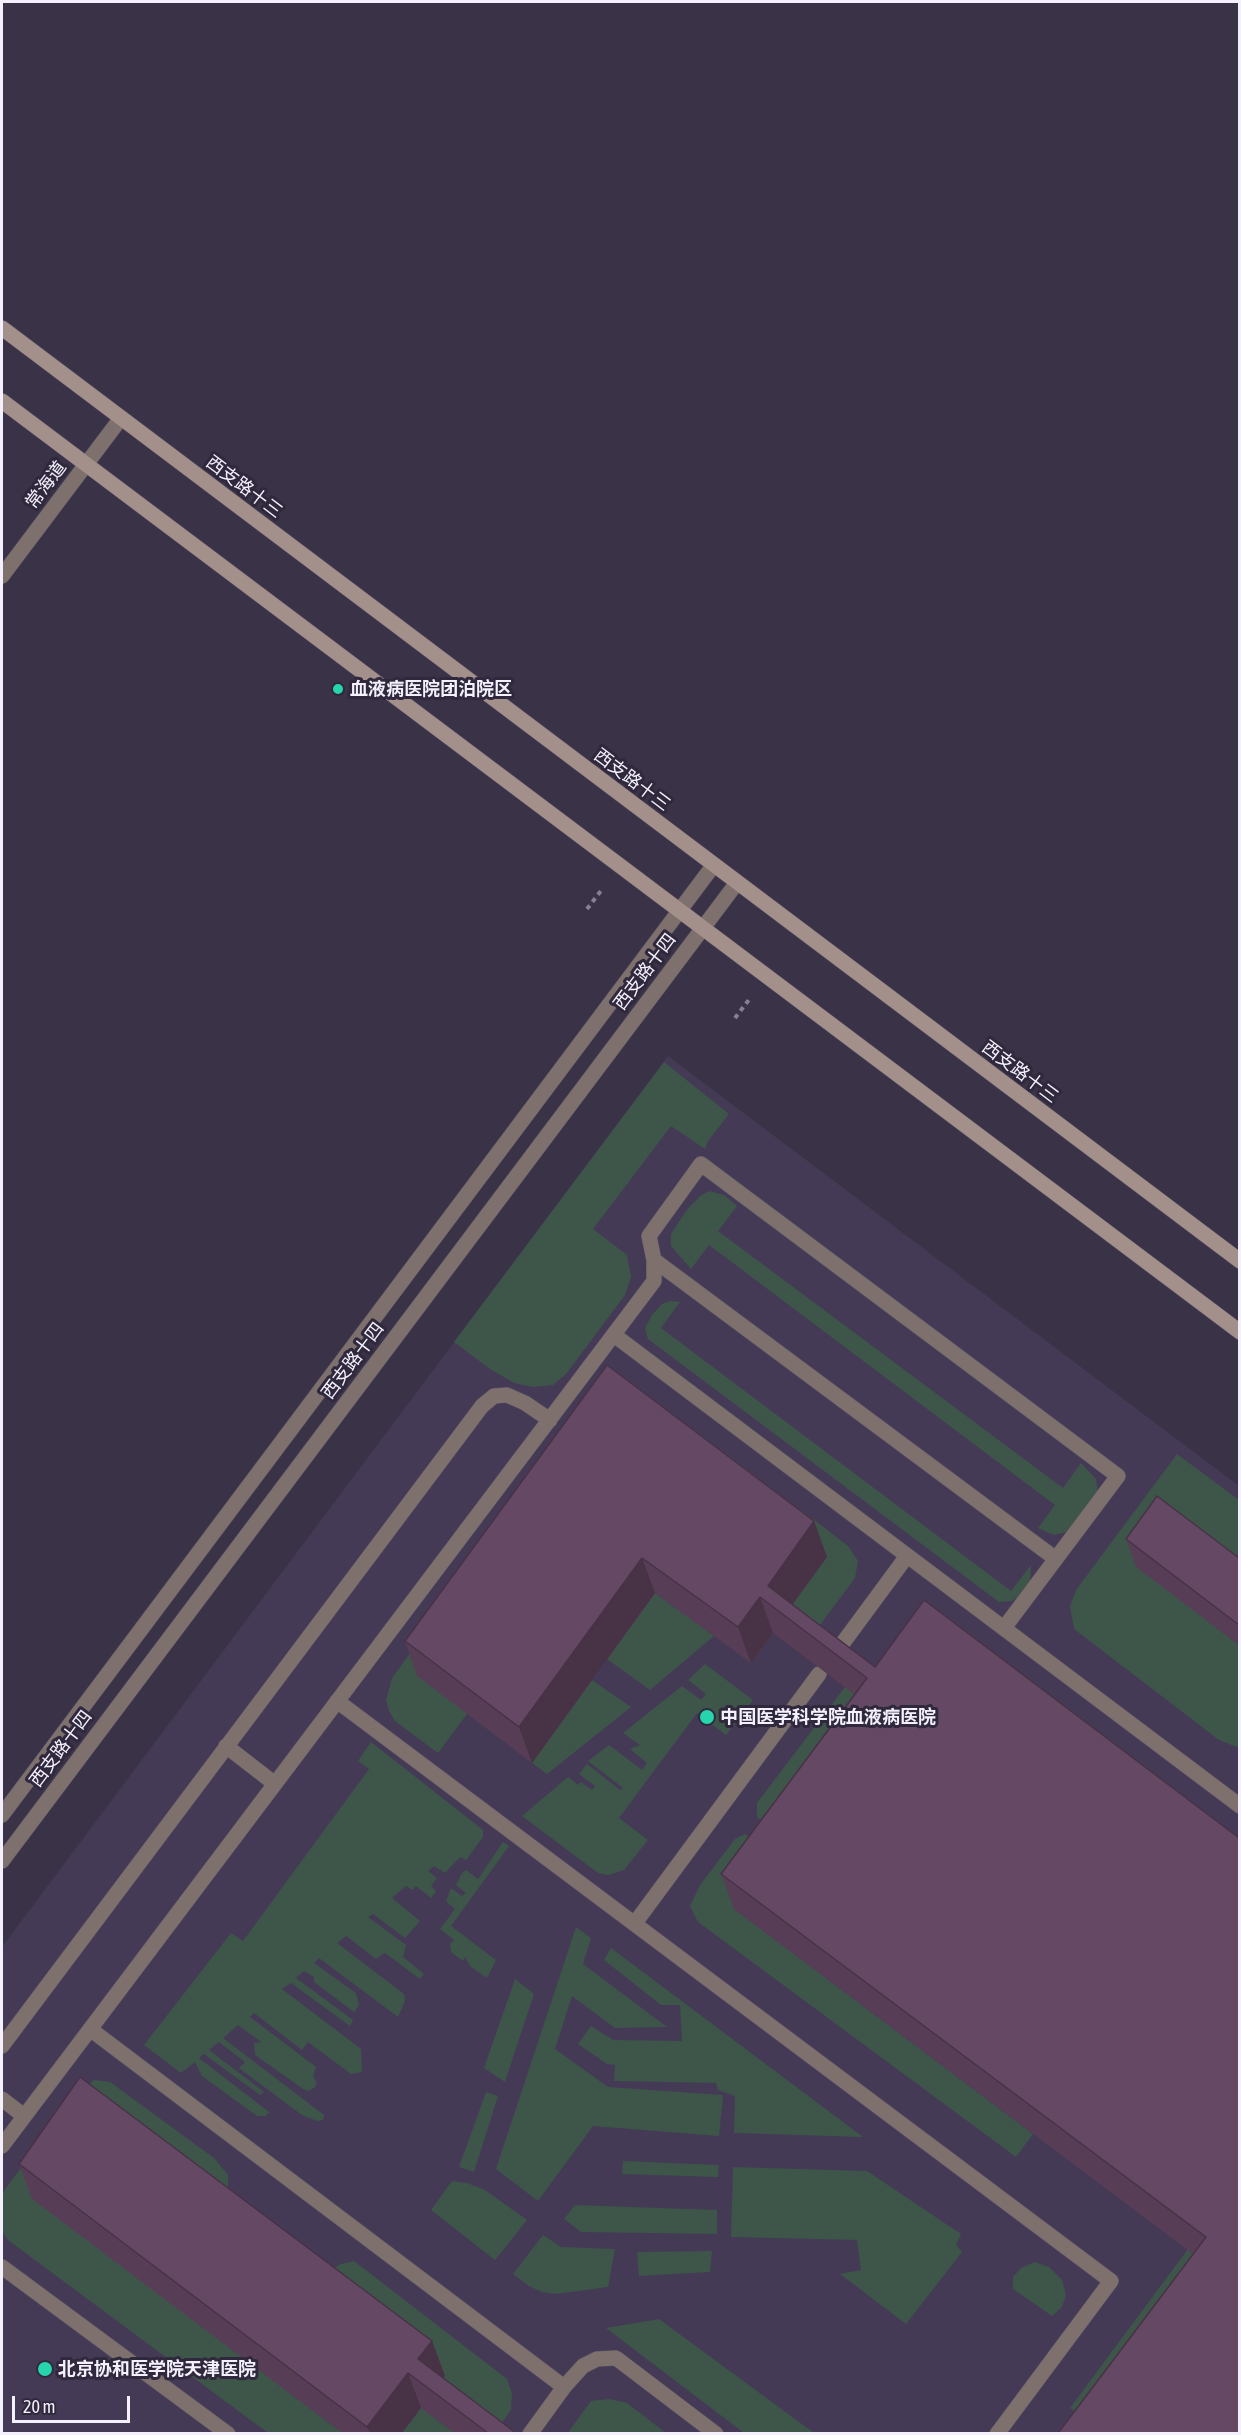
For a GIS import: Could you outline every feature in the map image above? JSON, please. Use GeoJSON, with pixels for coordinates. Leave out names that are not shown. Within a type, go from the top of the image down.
{"type":"FeatureCollection","features":[{"type":"Feature","properties":{"kind":"main road","name":"西支路十三"},"geometry":{"type":"LineString","coordinates":[[2,328],[736,884],[1239,1261]]}},
{"type":"Feature","properties":{"kind":"main road"},"geometry":{"type":"LineString","coordinates":[[2,401],[1239,1332]]}},
{"type":"Feature","properties":{"kind":"street","name":"常海道"},"geometry":{"type":"LineString","coordinates":[[2,576],[121,418]]}},
{"type":"Feature","properties":{"kind":"street","name":"西支路十四"},"geometry":{"type":"LineString","coordinates":[[2,1815],[713,866]]}},
{"type":"Feature","properties":{"kind":"street","name":"西支路十四"},"geometry":{"type":"LineString","coordinates":[[2,1862],[736,884]]}},
{"type":"Feature","properties":{"kind":"street"},"geometry":{"type":"LineString","coordinates":[[2,2146],[654,1281],[654,1260],[649,1236],[701,1164],[1118,1476],[1004,1628]]}},
{"type":"Feature","properties":{"kind":"street"},"geometry":{"type":"LineString","coordinates":[[654,1260],[1056,1559]]}},
{"type":"Feature","properties":{"kind":"street"},"geometry":{"type":"LineString","coordinates":[[614,1335],[1239,1806]]}},
{"type":"Feature","properties":{"kind":"street"},"geometry":{"type":"LineString","coordinates":[[2,2046],[482,1406],[494,1396],[507,1395],[525,1403],[550,1420]]}},
{"type":"Feature","properties":{"kind":"street"},"geometry":{"type":"LineString","coordinates":[[834,1655],[907,1556]]}},
{"type":"Feature","properties":{"kind":"street"},"geometry":{"type":"LineString","coordinates":[[635,1923],[819,1674]]}},
{"type":"Feature","properties":{"kind":"street"},"geometry":{"type":"LineString","coordinates":[[337,1701],[1112,2281],[997,2433]]}},
{"type":"Feature","properties":{"kind":"street"},"geometry":{"type":"LineString","coordinates":[[226,1746],[275,1784]]}},
{"type":"Feature","properties":{"kind":"street"},"geometry":{"type":"LineString","coordinates":[[90,2029],[564,2387]]}},
{"type":"Feature","properties":{"kind":"street"},"geometry":{"type":"LineString","coordinates":[[2,2099],[24,2116]]}},
{"type":"Feature","properties":{"kind":"street"},"geometry":{"type":"LineString","coordinates":[[2,2267],[228,2433]]}},
{"type":"Feature","properties":{"kind":"street"},"geometry":{"type":"LineString","coordinates":[[530,2433],[564,2387],[583,2366],[597,2359],[616,2358],[716,2433]]}},
{"type":"Feature","properties":{"kind":"shaded area","name":"中国医学科学院血液病医院"},"geometry":{"type":"Polygon","coordinates":[[[668,1056],[1239,1486],[1239,2433],[2,2433],[2,1947],[668,1056]]]}},
{"type":"Feature","properties":{"kind":"green space"},"geometry":{"type":"Polygon","coordinates":[[[664,1062],[729,1114],[708,1141],[705,1149],[671,1126],[593,1229],[627,1255],[631,1277],[625,1295],[566,1374],[553,1385],[533,1387],[514,1383],[490,1369],[454,1342],[664,1062]]]}},
{"type":"Feature","properties":{"kind":"green space"},"geometry":{"type":"Polygon","coordinates":[[[709,1191],[724,1195],[737,1206],[718,1231],[1063,1488],[1081,1463],[1096,1479],[1098,1492],[1067,1532],[1054,1535],[1038,1528],[1055,1505],[709,1245],[691,1269],[671,1246],[671,1234],[686,1211],[700,1196],[709,1191]]]}},
{"type":"Feature","properties":{"kind":"green space"},"geometry":{"type":"Polygon","coordinates":[[[670,1301],[680,1302],[661,1328],[1011,1591],[1031,1565],[1030,1582],[1020,1595],[1012,1601],[999,1602],[648,1339],[645,1328],[652,1315],[662,1304],[670,1301]]]}},
{"type":"Feature","properties":{"kind":"green space"},"geometry":{"type":"Polygon","coordinates":[[[625,1383],[639,1389],[757,1477],[756,1484],[467,1714],[438,1753],[395,1721],[386,1700],[392,1678],[545,1469],[625,1383]]]}},
{"type":"Feature","properties":{"kind":"green space"},"geometry":{"type":"Polygon","coordinates":[[[1177,1454],[1239,1500],[1239,1578],[1136,1566],[1239,1645],[1239,1748],[1219,1740],[1074,1629],[1070,1606],[1076,1590],[1177,1454]]]}},
{"type":"Feature","properties":{"kind":"green space"},"geometry":{"type":"Polygon","coordinates":[[[794,1508],[804,1512],[848,1546],[858,1561],[855,1578],[808,1641],[781,1621],[794,1508]]]}},
{"type":"Feature","properties":{"kind":"green space"},"geometry":{"type":"Polygon","coordinates":[[[655,1593],[714,1636],[650,1690],[607,1659],[655,1593]]]}},
{"type":"Feature","properties":{"kind":"green space"},"geometry":{"type":"Polygon","coordinates":[[[705,1664],[753,1700],[726,1735],[697,1713],[619,1818],[648,1840],[624,1870],[608,1875],[598,1873],[522,1816],[568,1777],[578,1785],[581,1782],[592,1790],[595,1786],[579,1774],[587,1764],[620,1790],[623,1788],[588,1761],[609,1745],[642,1770],[647,1763],[630,1749],[640,1745],[623,1733],[682,1686],[701,1700],[706,1694],[688,1680],[705,1664]]]}},
{"type":"Feature","properties":{"kind":"green space"},"geometry":{"type":"Polygon","coordinates":[[[592,1680],[631,1707],[547,1774],[532,1763],[592,1680]]]}},
{"type":"Feature","properties":{"kind":"green space"},"geometry":{"type":"Polygon","coordinates":[[[845,1687],[879,1713],[786,1839],[757,1817],[757,1803],[845,1687]]]}},
{"type":"Feature","properties":{"kind":"green space"},"geometry":{"type":"Polygon","coordinates":[[[371,1742],[483,1830],[483,1837],[466,1860],[460,1857],[445,1873],[434,1866],[428,1871],[437,1878],[431,1886],[436,1891],[431,1898],[416,1886],[412,1890],[406,1886],[392,1898],[420,1921],[405,1938],[373,1914],[368,1917],[406,1945],[403,1957],[424,1974],[420,1979],[385,1953],[376,1959],[346,1936],[337,1943],[404,1994],[405,2001],[398,2017],[319,1958],[314,1963],[356,1993],[359,2005],[354,2012],[314,1982],[314,1977],[304,1971],[296,1978],[353,2020],[350,2026],[291,1983],[282,1989],[361,2049],[362,2072],[351,2074],[308,2042],[302,2050],[254,2013],[250,2017],[316,2067],[313,2076],[317,2083],[315,2087],[309,2091],[303,2089],[255,2055],[254,2043],[261,2042],[238,2025],[223,2038],[324,2115],[323,2120],[317,2121],[302,2115],[239,2068],[245,2062],[219,2042],[209,2050],[264,2092],[260,2095],[204,2054],[199,2058],[269,2112],[266,2116],[257,2116],[202,2076],[195,2062],[181,2073],[144,2045],[231,1933],[243,1941],[369,1769],[358,1761],[371,1742]]]}},
{"type":"Feature","properties":{"kind":"green space"},"geometry":{"type":"Polygon","coordinates":[[[745,1834],[773,1856],[734,1909],[1033,2134],[1016,2157],[698,1922],[690,1906],[700,1885],[735,1839],[745,1834]]]}},
{"type":"Feature","properties":{"kind":"green space"},"geometry":{"type":"Polygon","coordinates":[[[503,1842],[509,1846],[451,1926],[496,1960],[487,1978],[470,1966],[465,1957],[463,1961],[451,1952],[450,1944],[454,1940],[440,1929],[455,1909],[446,1901],[451,1888],[462,1896],[466,1893],[456,1885],[462,1873],[466,1870],[478,1879],[503,1842]]]}},
{"type":"Feature","properties":{"kind":"green space"},"geometry":{"type":"Polygon","coordinates":[[[576,1927],[591,1938],[583,1964],[667,2027],[615,2028],[572,1996],[555,2049],[608,2087],[723,2095],[719,2136],[593,2126],[538,2201],[496,2169],[576,1927]]]}},
{"type":"Feature","properties":{"kind":"green space"},"geometry":{"type":"Polygon","coordinates":[[[611,1948],[863,2137],[734,2133],[735,2096],[718,2090],[716,2083],[614,2081],[615,2065],[607,2064],[578,2044],[591,2026],[613,2040],[682,2041],[680,2005],[661,2005],[604,1960],[611,1948]]]}},
{"type":"Feature","properties":{"kind":"green space"},"geometry":{"type":"Polygon","coordinates":[[[515,1979],[534,1994],[505,2082],[484,2068],[515,1979]]]}},
{"type":"Feature","properties":{"kind":"green space"},"geometry":{"type":"Polygon","coordinates":[[[94,2080],[110,2082],[214,2158],[228,2175],[228,2190],[342,2433],[268,2433],[8,2240],[2,2231],[3,2192],[69,2104],[94,2080]]]}},
{"type":"Feature","properties":{"kind":"green space"},"geometry":{"type":"Polygon","coordinates":[[[486,2092],[498,2096],[474,2172],[459,2167],[486,2092]]]}},
{"type":"Feature","properties":{"kind":"green space"},"geometry":{"type":"Polygon","coordinates":[[[623,2161],[719,2165],[718,2177],[622,2174],[623,2161]]]}},
{"type":"Feature","properties":{"kind":"green space"},"geometry":{"type":"Polygon","coordinates":[[[733,2167],[867,2171],[961,2234],[956,2245],[962,2252],[906,2324],[840,2274],[861,2270],[857,2240],[731,2237],[733,2167]]]}},
{"type":"Feature","properties":{"kind":"green space"},"geometry":{"type":"Polygon","coordinates":[[[452,2181],[467,2183],[485,2190],[527,2220],[495,2260],[431,2210],[452,2181]]]}},
{"type":"Feature","properties":{"kind":"green space"},"geometry":{"type":"Polygon","coordinates":[[[575,2205],[717,2210],[717,2234],[581,2232],[564,2219],[575,2205]]]}},
{"type":"Feature","properties":{"kind":"green space"},"geometry":{"type":"Polygon","coordinates":[[[543,2235],[561,2247],[615,2249],[608,2287],[555,2294],[542,2292],[529,2286],[513,2274],[543,2235]]]}},
{"type":"Feature","properties":{"kind":"green space"},"geometry":{"type":"Polygon","coordinates":[[[1188,2249],[1218,2272],[1100,2431],[1070,2408],[1188,2249]]]}},
{"type":"Feature","properties":{"kind":"green space"},"geometry":{"type":"Polygon","coordinates":[[[712,2251],[710,2272],[639,2276],[637,2252],[712,2251]]]}},
{"type":"Feature","properties":{"kind":"green space"},"geometry":{"type":"Polygon","coordinates":[[[354,2261],[507,2379],[512,2393],[511,2410],[494,2433],[402,2433],[331,2270],[341,2264],[354,2261]]]}},
{"type":"Feature","properties":{"kind":"green space"},"geometry":{"type":"Polygon","coordinates":[[[1035,2262],[1049,2267],[1062,2280],[1066,2295],[1062,2307],[1052,2316],[1013,2289],[1013,2277],[1021,2268],[1035,2262]]]}},
{"type":"Feature","properties":{"kind":"green space"},"geometry":{"type":"Polygon","coordinates":[[[659,2319],[814,2433],[744,2433],[606,2328],[659,2319]]]}},
{"type":"Feature","properties":{"kind":"green space"},"geometry":{"type":"Polygon","coordinates":[[[609,2399],[627,2403],[666,2433],[567,2434],[591,2401],[609,2399]]]}},
{"type":"Feature","properties":{"kind":"building"},"geometry":{"type":"Polygon","coordinates":[[[607,1365],[814,1521],[768,1586],[875,1667],[924,1600],[1239,1838],[1239,2433],[1058,2433],[1206,2237],[721,1874],[867,1678],[760,1597],[738,1627],[642,1558],[519,1727],[405,1641],[607,1365]]]}},
{"type":"Feature","properties":{"kind":"building"},"geometry":{"type":"Polygon","coordinates":[[[1157,1496],[1239,1558],[1239,1625],[1126,1539],[1157,1496]]]}},
{"type":"Feature","properties":{"kind":"building"},"geometry":{"type":"Polygon","coordinates":[[[80,2077],[432,2341],[418,2359],[516,2433],[488,2433],[408,2373],[367,2427],[19,2164],[80,2077]]]}},
{"type":"Feature","properties":{"kind":"place","name":"血液病医院团泊院区"},"geometry":{"type":"Point","coordinates":[338,689]}},
{"type":"Feature","properties":{"kind":"place","name":"中国医学科学院血液病医院"},"geometry":{"type":"Point","coordinates":[707,1717]}},
{"type":"Feature","properties":{"kind":"place","name":"北京协和医学院天津医院"},"geometry":{"type":"Point","coordinates":[45,2369]}}]}
